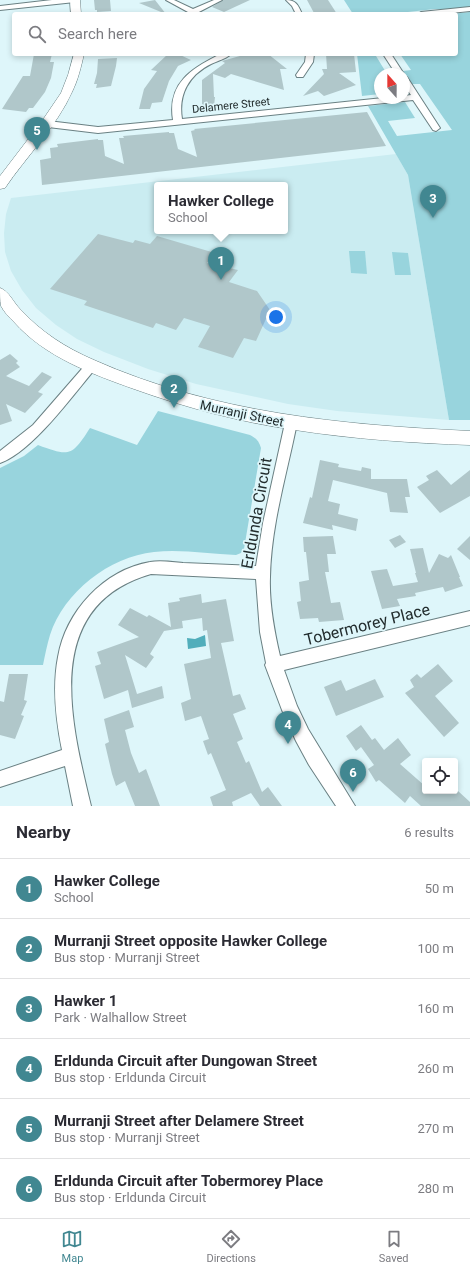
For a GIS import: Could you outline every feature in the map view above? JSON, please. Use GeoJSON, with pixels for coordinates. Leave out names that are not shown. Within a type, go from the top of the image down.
{"type":"FeatureCollection","features":[{"type":"Feature","properties":{"kind":"street"},"geometry":{"type":"LineString","coordinates":[[0,8],[75,0],[76,12]]}},
{"type":"Feature","properties":{"kind":"street"},"geometry":{"type":"LineString","coordinates":[[169,0],[189,12]]}},
{"type":"Feature","properties":{"kind":"street"},"geometry":{"type":"LineString","coordinates":[[193,12],[219,0]]}},
{"type":"Feature","properties":{"kind":"street"},"geometry":{"type":"LineString","coordinates":[[289,0],[295,5],[299,12]]}},
{"type":"Feature","properties":{"kind":"street"},"geometry":{"type":"LineString","coordinates":[[446,12],[470,10]]}},
{"type":"Feature","properties":{"kind":"street"},"geometry":{"type":"LineString","coordinates":[[0,185],[48,124],[66,96],[73,79],[79,56]]}},
{"type":"Feature","properties":{"kind":"street"},"geometry":{"type":"LineString","coordinates":[[178,122],[176,110],[180,89],[184,81],[194,70],[223,56]]}},
{"type":"Feature","properties":{"kind":"street"},"geometry":{"type":"LineString","coordinates":[[300,75],[309,62],[310,56]]}},
{"type":"Feature","properties":{"kind":"street"},"geometry":{"type":"LineString","coordinates":[[388,56],[396,68]]}},
{"type":"Feature","properties":{"kind":"street"},"geometry":{"type":"LineString","coordinates":[[410,88],[436,128]]}},
{"type":"Feature","properties":{"kind":"street","name":"Delamere Street"},"geometry":{"type":"LineString","coordinates":[[48,124],[98,130],[416,97]]}},
{"type":"Feature","properties":{"kind":"street","name":"Murranji Street"},"geometry":{"type":"LineString","coordinates":[[0,293],[22,323],[42,339],[65,354],[91,366],[173,396],[231,412],[291,423],[370,433],[470,438]]}},
{"type":"Feature","properties":{"kind":"street"},"geometry":{"type":"LineString","coordinates":[[0,458],[14,450],[28,439],[91,366]]}},
{"type":"Feature","properties":{"kind":"street","name":"Erldunda Circuit"},"geometry":{"type":"LineString","coordinates":[[291,423],[267,536],[263,574],[266,629],[273,665],[297,727],[321,769],[346,806]]}},
{"type":"Feature","properties":{"kind":"street"},"geometry":{"type":"LineString","coordinates":[[82,806],[70,756],[63,673],[70,641],[78,621],[92,600],[110,584],[120,578],[140,570],[151,568],[263,574]]}},
{"type":"Feature","properties":{"kind":"street","name":"Tobermorey Place"},"geometry":{"type":"LineString","coordinates":[[273,665],[470,618]]}},
{"type":"Feature","properties":{"kind":"street"},"geometry":{"type":"LineString","coordinates":[[0,779],[70,756]]}},
{"type":"Feature","properties":{"kind":"shaded area"},"geometry":{"type":"Polygon","coordinates":[[[344,0],[470,0],[470,7],[408,12],[352,12],[344,0]]]}},
{"type":"Feature","properties":{"kind":"shaded area"},"geometry":{"type":"Polygon","coordinates":[[[470,12],[470,420],[449,420],[408,175],[368,106],[406,104],[415,118],[388,121],[397,136],[452,130],[420,84],[412,84],[410,81],[411,70],[401,56],[458,56],[458,13],[470,12]]]}},
{"type":"Feature","properties":{"kind":"shaded area"},"geometry":{"type":"Polygon","coordinates":[[[357,56],[376,56],[383,68],[374,68],[374,95],[362,96],[357,56]]]}},
{"type":"Feature","properties":{"kind":"shaded area"},"geometry":{"type":"Polygon","coordinates":[[[396,154],[408,175],[449,420],[337,411],[288,404],[196,384],[148,369],[104,352],[77,339],[56,325],[36,308],[22,290],[11,271],[5,252],[4,233],[6,214],[11,198],[396,154]]]}},
{"type":"Feature","properties":{"kind":"shaded area"},"geometry":{"type":"Polygon","coordinates":[[[349,251],[365,251],[367,274],[351,273],[349,251]]]}},
{"type":"Feature","properties":{"kind":"shaded area"},"geometry":{"type":"Polygon","coordinates":[[[392,252],[408,253],[411,275],[395,275],[392,252]]]}},
{"type":"Feature","properties":{"kind":"shaded area"},"geometry":{"type":"Polygon","coordinates":[[[158,411],[250,435],[258,442],[261,448],[244,549],[241,553],[236,555],[164,551],[137,555],[121,561],[90,579],[77,591],[66,605],[57,619],[50,635],[43,665],[0,665],[0,468],[24,456],[38,445],[57,451],[69,452],[79,444],[90,428],[137,445],[158,411]]]}},
{"type":"Feature","properties":{"kind":"shaded area"},"geometry":{"type":"Polygon","coordinates":[[[205,635],[206,646],[188,649],[187,638],[195,639],[205,635]]]}},
{"type":"Feature","properties":{"kind":"building"},"geometry":{"type":"Polygon","coordinates":[[[94,0],[110,0],[111,11],[97,12],[97,10],[95,10],[94,0]]]}},
{"type":"Feature","properties":{"kind":"building"},"geometry":{"type":"Polygon","coordinates":[[[155,0],[164,12],[161,12],[139,3],[155,0]]]}},
{"type":"Feature","properties":{"kind":"building"},"geometry":{"type":"Polygon","coordinates":[[[223,0],[250,0],[224,12],[212,7],[223,0]]]}},
{"type":"Feature","properties":{"kind":"building"},"geometry":{"type":"Polygon","coordinates":[[[307,0],[328,0],[336,12],[313,12],[307,0]]]}},
{"type":"Feature","properties":{"kind":"building"},"geometry":{"type":"Polygon","coordinates":[[[34,56],[52,56],[50,62],[54,62],[51,78],[45,92],[33,108],[29,108],[26,112],[2,109],[23,76],[30,76],[34,56]]]}},
{"type":"Feature","properties":{"kind":"building"},"geometry":{"type":"Polygon","coordinates":[[[166,56],[182,56],[191,60],[178,66],[169,81],[162,102],[152,103],[150,109],[139,109],[144,89],[157,71],[151,70],[166,56]]]}},
{"type":"Feature","properties":{"kind":"building"},"geometry":{"type":"Polygon","coordinates":[[[240,56],[271,56],[287,69],[280,69],[284,90],[231,74],[225,78],[213,74],[215,97],[214,106],[202,105],[202,80],[225,63],[222,61],[240,56]]]}},
{"type":"Feature","properties":{"kind":"building"},"geometry":{"type":"Polygon","coordinates":[[[326,56],[354,56],[356,72],[339,73],[356,85],[324,96],[318,91],[303,96],[324,74],[322,69],[327,69],[326,56]]]}},
{"type":"Feature","properties":{"kind":"building"},"geometry":{"type":"Polygon","coordinates":[[[117,58],[111,86],[96,88],[97,84],[94,84],[97,73],[98,59],[117,58]]]}},
{"type":"Feature","properties":{"kind":"building"},"geometry":{"type":"Polygon","coordinates":[[[367,112],[386,146],[42,185],[40,160],[51,158],[50,148],[58,147],[57,144],[98,139],[103,140],[105,156],[124,164],[119,138],[124,138],[123,136],[169,132],[174,133],[178,149],[197,157],[191,131],[195,130],[194,129],[367,112]]]}},
{"type":"Feature","properties":{"kind":"building"},"geometry":{"type":"Polygon","coordinates":[[[98,234],[133,243],[135,240],[150,244],[157,236],[215,253],[207,263],[238,270],[229,282],[257,291],[270,310],[256,341],[244,338],[233,358],[198,347],[210,326],[184,318],[176,330],[156,323],[153,328],[84,305],[87,301],[50,289],[98,234]]]}},
{"type":"Feature","properties":{"kind":"building"},"geometry":{"type":"Polygon","coordinates":[[[10,354],[18,361],[16,363],[20,367],[6,376],[29,386],[42,372],[52,377],[38,392],[43,394],[25,413],[6,404],[12,421],[0,425],[0,360],[10,354]]]}},
{"type":"Feature","properties":{"kind":"building"},"geometry":{"type":"Polygon","coordinates":[[[320,460],[339,464],[338,467],[361,471],[362,467],[371,469],[371,479],[407,479],[410,497],[405,497],[408,513],[390,512],[387,493],[333,480],[328,501],[340,504],[338,514],[358,519],[356,531],[332,525],[333,530],[303,523],[310,497],[312,498],[320,460]]]}},
{"type":"Feature","properties":{"kind":"building"},"geometry":{"type":"Polygon","coordinates":[[[437,470],[451,485],[470,470],[470,496],[440,513],[417,487],[429,480],[426,476],[437,470]]]}},
{"type":"Feature","properties":{"kind":"building"},"geometry":{"type":"Polygon","coordinates":[[[400,535],[406,542],[395,548],[389,540],[400,535]]]}},
{"type":"Feature","properties":{"kind":"building"},"geometry":{"type":"Polygon","coordinates":[[[333,536],[336,554],[327,554],[329,572],[325,572],[331,603],[340,602],[344,620],[319,622],[318,618],[300,619],[297,602],[301,601],[299,582],[309,580],[303,537],[333,536]]]}},
{"type":"Feature","properties":{"kind":"building"},"geometry":{"type":"Polygon","coordinates":[[[470,536],[470,560],[457,549],[470,536]]]}},
{"type":"Feature","properties":{"kind":"building"},"geometry":{"type":"Polygon","coordinates":[[[423,548],[429,573],[439,554],[448,558],[451,555],[463,586],[445,592],[443,587],[415,593],[416,596],[397,599],[400,606],[382,609],[371,571],[387,569],[393,586],[418,582],[410,549],[423,548]]]}},
{"type":"Feature","properties":{"kind":"building"},"geometry":{"type":"Polygon","coordinates":[[[201,594],[202,603],[226,599],[234,641],[221,643],[233,696],[240,694],[246,709],[233,714],[243,739],[237,742],[246,763],[249,761],[262,792],[268,787],[282,806],[260,806],[251,793],[232,802],[233,806],[213,806],[210,797],[226,790],[211,753],[208,755],[203,741],[209,739],[201,716],[185,721],[181,703],[191,699],[184,664],[211,658],[207,630],[203,631],[202,618],[182,621],[183,628],[164,631],[150,654],[154,657],[146,668],[125,655],[137,694],[162,686],[164,698],[132,708],[128,690],[104,699],[95,666],[101,664],[97,652],[139,637],[118,625],[130,608],[147,617],[149,615],[171,627],[168,603],[180,601],[179,598],[201,594]]]}},
{"type":"Feature","properties":{"kind":"building"},"geometry":{"type":"Polygon","coordinates":[[[438,664],[453,681],[435,696],[459,723],[444,737],[405,693],[414,687],[410,680],[417,674],[421,678],[438,664]]]}},
{"type":"Feature","properties":{"kind":"building"},"geometry":{"type":"Polygon","coordinates":[[[9,674],[28,674],[24,700],[27,701],[21,715],[24,716],[15,739],[0,735],[0,701],[4,702],[9,674]]]}},
{"type":"Feature","properties":{"kind":"building"},"geometry":{"type":"Polygon","coordinates":[[[375,679],[384,697],[336,716],[324,687],[341,680],[346,691],[375,679]]]}},
{"type":"Feature","properties":{"kind":"building"},"geometry":{"type":"Polygon","coordinates":[[[129,710],[134,727],[125,730],[131,753],[139,773],[146,769],[160,806],[135,806],[125,781],[116,786],[112,774],[105,744],[109,742],[104,719],[129,710]]]}},
{"type":"Feature","properties":{"kind":"building"},"geometry":{"type":"Polygon","coordinates":[[[361,725],[372,740],[375,738],[384,750],[398,738],[411,755],[400,764],[422,783],[422,794],[458,794],[458,791],[470,802],[470,806],[421,806],[410,796],[405,803],[379,780],[376,782],[368,769],[374,765],[361,747],[356,751],[346,736],[361,725]]]}},
{"type":"Feature","properties":{"kind":"place","name":"Murranji Street after Delamere Street"},"geometry":{"type":"Point","coordinates":[37,150]}},
{"type":"Feature","properties":{"kind":"place","name":"Hawker 1"},"geometry":{"type":"Point","coordinates":[433,218]}},
{"type":"Feature","properties":{"kind":"place","name":"Hawker College"},"geometry":{"type":"Point","coordinates":[221,280]}},
{"type":"Feature","properties":{"kind":"place","name":"Murranji Street opposite Hawker College"},"geometry":{"type":"Point","coordinates":[174,408]}},
{"type":"Feature","properties":{"kind":"place","name":"Erldunda Circuit after Dungowan Street"},"geometry":{"type":"Point","coordinates":[288,744]}},
{"type":"Feature","properties":{"kind":"place","name":"Erldunda Circuit after Tobermorey Place"},"geometry":{"type":"Point","coordinates":[353,792]}}]}
